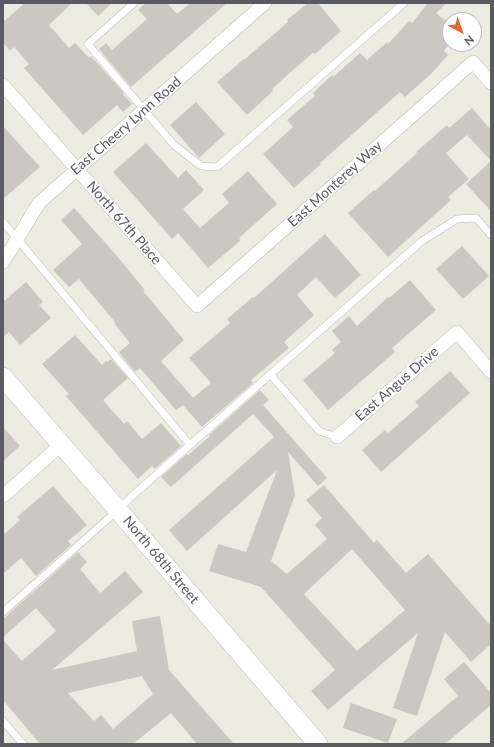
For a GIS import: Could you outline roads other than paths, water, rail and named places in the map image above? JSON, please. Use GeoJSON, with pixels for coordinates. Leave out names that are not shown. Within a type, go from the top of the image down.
{"type":"FeatureCollection","features":[{"type":"Feature","properties":{"kind":"main road","name":"North 68th Street"},"geometry":{"type":"LineString","coordinates":[[5,383],[62,444],[318,744]]}},
{"type":"Feature","properties":{"kind":"street","name":"East Cheery Lynn Road"},"geometry":{"type":"LineString","coordinates":[[3,262],[39,203],[265,3]]}},
{"type":"Feature","properties":{"kind":"street","name":"East Monterey Way"},"geometry":{"type":"LineString","coordinates":[[197,306],[473,62],[491,83]]}},
{"type":"Feature","properties":{"kind":"street","name":"North 67th Place"},"geometry":{"type":"LineString","coordinates":[[3,85],[197,306]]}},
{"type":"Feature","properties":{"kind":"street","name":"East Angus Drive"},"geometry":{"type":"LineString","coordinates":[[337,437],[457,332],[491,372]]}},
{"type":"Feature","properties":{"kind":"street"},"geometry":{"type":"LineString","coordinates":[[3,496],[62,444]]}},
{"type":"Feature","properties":{"kind":"lane"},"geometry":{"type":"LineString","coordinates":[[134,3],[88,44],[174,145],[201,166],[217,167],[404,3]]}},
{"type":"Feature","properties":{"kind":"lane"},"geometry":{"type":"LineString","coordinates":[[3,612],[132,496],[422,241],[456,219],[476,218],[491,235]]}},
{"type":"Feature","properties":{"kind":"lane"},"geometry":{"type":"LineString","coordinates":[[3,222],[190,445]]}},
{"type":"Feature","properties":{"kind":"lane"},"geometry":{"type":"LineString","coordinates":[[270,374],[319,431],[337,437]]}},
{"type":"Feature","properties":{"kind":"lane"},"geometry":{"type":"LineString","coordinates":[[3,721],[23,744]]}}]}
